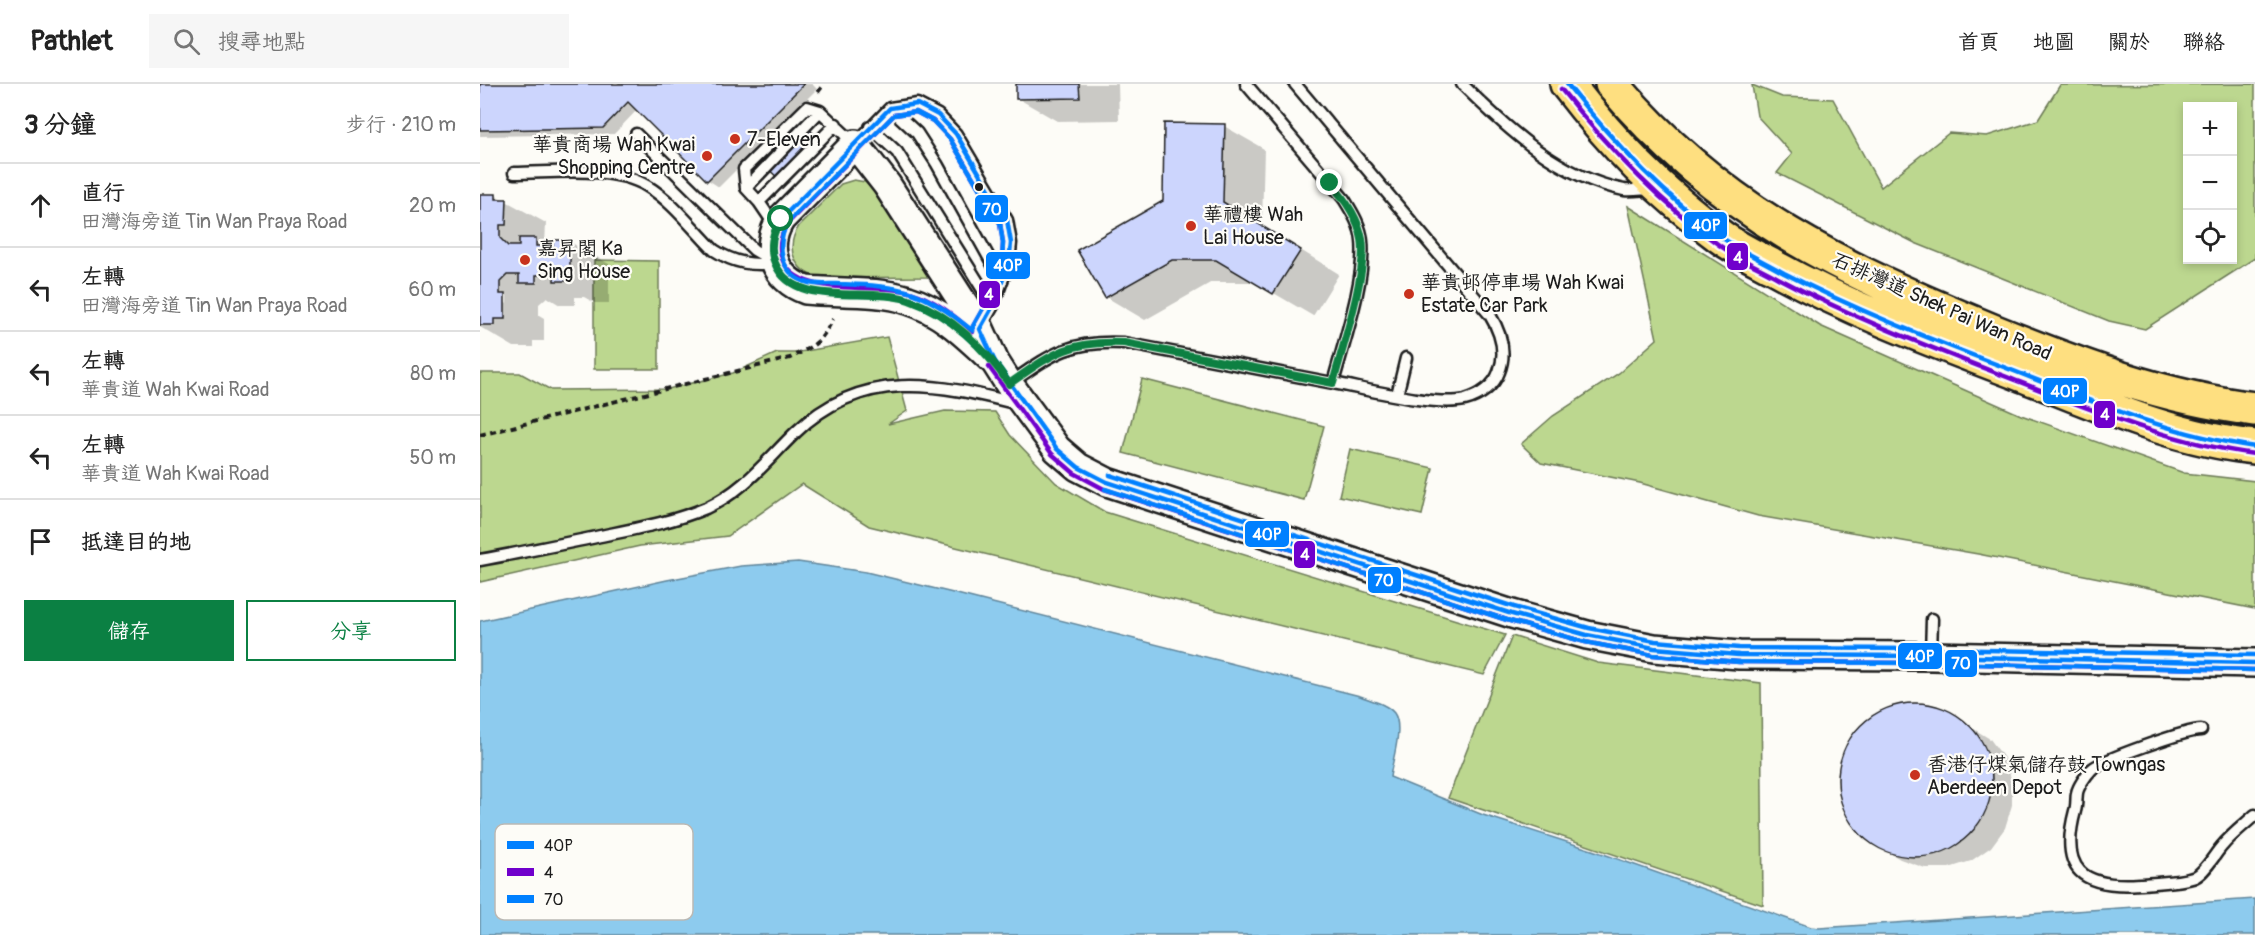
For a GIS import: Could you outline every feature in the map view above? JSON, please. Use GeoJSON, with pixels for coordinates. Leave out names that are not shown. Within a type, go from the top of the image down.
{"type":"FeatureCollection","features":[{"type":"Feature","properties":{"kind":"main road","name":"石排灣道 Shek Pai Wan Road"},"geometry":{"type":"LineString","coordinates":[[1566,84],[1600,127],[1659,189],[1723,238],[1811,288],[1895,325],[2148,424],[2237,445],[2255,447]]}},
{"type":"Feature","properties":{"kind":"main road","name":"石排灣道 Shek Pai Wan Road"},"geometry":{"type":"LineString","coordinates":[[1612,84],[1662,139],[1718,187],[1776,228],[1849,268],[1925,303],[2079,364],[2169,392],[2255,409]]}},
{"type":"Feature","properties":{"kind":"street"},"geometry":{"type":"LineString","coordinates":[[1002,373],[964,334],[933,310],[907,299],[806,290],[787,280],[775,263],[772,245],[781,219],[862,135],[886,185],[980,329],[1002,373],[1025,406],[1057,448],[1078,467],[1107,482],[1501,610],[1587,635],[1654,648],[1739,655],[1931,656],[2255,663]]}},
{"type":"Feature","properties":{"kind":"lane"},"geometry":{"type":"LineString","coordinates":[[1246,84],[1344,199],[1355,218],[1362,240],[1362,264],[1333,383]]}},
{"type":"Feature","properties":{"kind":"lane"},"geometry":{"type":"LineString","coordinates":[[1002,373],[1076,345],[1100,341],[1124,343],[1397,395],[1446,402],[1466,400],[1484,392],[1496,379],[1503,364],[1503,348],[1499,330],[1490,315],[1295,84]]}},
{"type":"Feature","properties":{"kind":"lane"},"geometry":{"type":"LineString","coordinates":[[1462,84],[1503,125],[1556,162],[1589,179],[1626,190],[1659,189]]}},
{"type":"Feature","properties":{"kind":"lane"},"geometry":{"type":"LineString","coordinates":[[862,135],[890,108],[917,104],[938,115],[956,134],[1007,220],[1011,243],[1009,263],[993,306],[980,329]]}},
{"type":"Feature","properties":{"kind":"lane"},"geometry":{"type":"LineString","coordinates":[[890,108],[917,133],[937,164],[1002,281]]}},
{"type":"Feature","properties":{"kind":"lane"},"geometry":{"type":"LineString","coordinates":[[776,228],[759,202],[746,188],[820,111],[836,124],[897,152],[993,306]]}},
{"type":"Feature","properties":{"kind":"lane"},"geometry":{"type":"LineString","coordinates":[[759,202],[836,124]]}},
{"type":"Feature","properties":{"kind":"lane"},"geometry":{"type":"LineString","coordinates":[[636,134],[754,250],[775,263]]}},
{"type":"Feature","properties":{"kind":"lane"},"geometry":{"type":"LineString","coordinates":[[514,173],[614,173],[632,178],[649,187],[725,258],[755,266],[775,263]]}},
{"type":"Feature","properties":{"kind":"lane"},"geometry":{"type":"LineString","coordinates":[[1397,395],[1406,358]]}},
{"type":"Feature","properties":{"kind":"lane"},"geometry":{"type":"LineString","coordinates":[[480,560],[665,523],[708,507],[747,483],[797,430],[831,406],[855,394],[884,387],[919,386],[960,389],[1025,406]]}},
{"type":"Feature","properties":{"kind":"lane"},"geometry":{"type":"LineString","coordinates":[[1931,656],[1932,619]]}},
{"type":"Feature","properties":{"kind":"lane"},"geometry":{"type":"LineString","coordinates":[[2201,730],[2191,730],[2172,736],[2104,761],[2091,770],[2077,792],[2076,810],[2071,825],[2070,841],[2075,867],[2086,877],[2098,883],[2116,886],[2195,877],[2223,845],[2255,815]]}},
{"type":"Feature","properties":{"kind":"path"},"geometry":{"type":"LineString","coordinates":[[810,94],[825,98]]}},
{"type":"Feature","properties":{"kind":"path"},"geometry":{"type":"LineString","coordinates":[[480,435],[790,358],[815,345],[823,338],[837,311]]}},
{"type":"Feature","properties":{"kind":"green space"},"geometry":{"type":"Polygon","coordinates":[[[2255,84],[2255,258],[2145,329],[2109,321],[1915,243],[1777,173],[1792,154],[1757,116],[1752,85],[1782,97],[1833,99],[1881,187],[1949,133],[1987,136],[2038,120],[2060,85],[2255,84]]]}},
{"type":"Feature","properties":{"kind":"green space"},"geometry":{"type":"Polygon","coordinates":[[[854,180],[865,182],[873,190],[928,277],[822,278],[813,276],[799,266],[792,243],[799,226],[841,184],[854,180]]]}},
{"type":"Feature","properties":{"kind":"green space"},"geometry":{"type":"Polygon","coordinates":[[[1628,206],[1820,326],[2021,415],[2184,473],[2255,481],[2255,609],[1978,554],[1758,516],[1640,483],[1541,463],[1521,444],[1553,416],[1619,373],[1657,339],[1628,206]]]}},
{"type":"Feature","properties":{"kind":"green space"},"geometry":{"type":"Polygon","coordinates":[[[594,260],[659,261],[659,369],[594,369],[594,260]]]}},
{"type":"Feature","properties":{"kind":"green space"},"geometry":{"type":"Polygon","coordinates":[[[887,337],[907,411],[888,424],[945,411],[995,412],[1010,435],[1056,483],[1105,512],[1505,635],[1484,675],[869,526],[802,484],[728,536],[640,546],[480,582],[480,373],[520,373],[551,390],[668,389],[733,373],[777,353],[794,353],[887,337]]]}},
{"type":"Feature","properties":{"kind":"green space"},"geometry":{"type":"Polygon","coordinates":[[[1142,379],[1324,426],[1304,500],[1123,453],[1142,379]]]}},
{"type":"Feature","properties":{"kind":"green space"},"geometry":{"type":"Polygon","coordinates":[[[1350,449],[1433,468],[1422,515],[1339,496],[1350,449]]]}},
{"type":"Feature","properties":{"kind":"green space"},"geometry":{"type":"Polygon","coordinates":[[[1512,636],[1598,663],[1761,683],[1763,905],[1448,798],[1512,636]]]}},
{"type":"Feature","properties":{"kind":"water"},"geometry":{"type":"Polygon","coordinates":[[[798,562],[866,572],[1360,696],[1383,705],[1394,713],[1397,719],[1397,744],[1390,777],[1483,815],[1595,851],[1811,927],[2255,899],[2255,935],[480,935],[480,621],[741,566],[798,562]]]}},
{"type":"Feature","properties":{"kind":"building","name":"華貴商場 Wah Kwai Shopping Centre"},"geometry":{"type":"Polygon","coordinates":[[[480,84],[804,84],[707,181],[628,102],[603,128],[480,130],[480,84]]]}},
{"type":"Feature","properties":{"kind":"building"},"geometry":{"type":"Polygon","coordinates":[[[1016,84],[1079,84],[1080,98],[1016,99],[1016,84]]]}},
{"type":"Feature","properties":{"kind":"building"},"geometry":{"type":"Polygon","coordinates":[[[799,119],[822,142],[782,182],[758,159],[799,119]]]}},
{"type":"Feature","properties":{"kind":"building","name":"華禮樓 Wah Lai House"},"geometry":{"type":"Polygon","coordinates":[[[1164,123],[1225,124],[1223,202],[1301,250],[1273,294],[1216,260],[1172,260],[1105,298],[1077,250],[1163,201],[1164,123]]]}},
{"type":"Feature","properties":{"kind":"building","name":"嘉昇閣 Ka Sing House"},"geometry":{"type":"Polygon","coordinates":[[[480,194],[496,194],[496,199],[507,199],[506,225],[500,225],[500,238],[508,246],[519,246],[519,238],[536,238],[536,246],[553,246],[553,240],[570,240],[570,281],[554,281],[554,275],[536,275],[536,283],[519,283],[519,275],[507,275],[500,282],[500,294],[505,294],[505,319],[494,319],[494,325],[480,325],[480,194]]]}},
{"type":"Feature","properties":{"kind":"building","name":"香港仔煤氣儲存鼓 Towngas Aberdeen Depot"},"geometry":{"type":"Polygon","coordinates":[[[1915,703],[1944,709],[1958,716],[1969,726],[1979,737],[1986,751],[1992,780],[1986,809],[1979,823],[1969,834],[1958,844],[1944,851],[1915,857],[1886,851],[1872,844],[1861,834],[1851,823],[1844,809],[1838,780],[1844,751],[1851,737],[1861,726],[1872,716],[1886,709],[1915,703]]]}},
{"type":"Feature","properties":{"kind":"transit line","name":"40P"},"geometry":{"type":"LineString","coordinates":[[1567,84],[1620,146],[1678,203],[1729,242],[1784,273],[1837,299],[1946,345],[2125,414],[2189,433],[2255,447]]}},
{"type":"Feature","properties":{"kind":"transit line","name":"4"},"geometry":{"type":"LineString","coordinates":[[1561,89],[1615,152],[1654,192],[1719,245],[1748,262],[1805,292],[1887,329],[2124,422],[2188,441],[2254,454]]}},
{"type":"Feature","properties":{"kind":"transit line","name":"40P"},"geometry":{"type":"LineString","coordinates":[[917,104],[938,115],[956,134],[1007,220],[1011,243],[1009,263],[993,306],[980,329],[995,362],[945,318],[922,305],[894,297],[838,294],[802,288],[787,280],[777,267],[773,255],[775,231],[781,219],[890,108],[917,104]]}},
{"type":"Feature","properties":{"kind":"transit line","name":"4"},"geometry":{"type":"LineString","coordinates":[[916,112],[933,121],[950,139],[1000,223],[1003,243],[1002,261],[986,303],[973,326],[973,332],[936,304],[910,292],[841,287],[806,281],[793,274],[784,263],[781,253],[781,238],[787,224],[894,115],[916,112]]}},
{"type":"Feature","properties":{"kind":"transit line","name":"70"},"geometry":{"type":"LineString","coordinates":[[916,112],[933,121],[950,139],[1000,223],[1003,243],[1002,261],[986,303],[973,326],[973,331],[951,314],[919,295],[874,286],[809,283],[792,274],[783,259],[781,250],[787,223],[894,115],[916,112]]}},
{"type":"Feature","properties":{"kind":"transit line","name":"40P"},"geometry":{"type":"LineString","coordinates":[[995,362],[1057,449],[1078,467],[1107,482],[1512,614],[1587,635],[1654,648],[1739,655],[1931,656],[2255,663]]}},
{"type":"Feature","properties":{"kind":"transit line","name":"4"},"geometry":{"type":"LineString","coordinates":[[989,367],[1052,454],[1074,473],[1104,489],[1510,621],[1585,642],[1653,655],[1739,662],[1931,663],[2255,670]]}},
{"type":"Feature","properties":{"kind":"transit line","name":"70"},"geometry":{"type":"LineString","coordinates":[[1110,475],[1514,607],[1589,628],[1655,641],[1739,648],[2255,655]]}},
{"type":"Feature","properties":{"kind":"transit line","name":"70"},"geometry":{"type":"LineString","coordinates":[[1105,489],[1510,621],[1585,642],[1653,655],[1739,662],[1931,663],[2255,670]]}},
{"type":"Feature","properties":{"kind":"place","name":"7-Eleven"},"geometry":{"type":"Point","coordinates":[735,139]}},
{"type":"Feature","properties":{"kind":"place","name":"華貴商場 Wah Kwai Shopping Centre"},"geometry":{"type":"Point","coordinates":[707,156]}},
{"type":"Feature","properties":{"kind":"place","name":"華禮樓 Wah Lai House"},"geometry":{"type":"Point","coordinates":[1191,226]}},
{"type":"Feature","properties":{"kind":"place","name":"嘉昇閣 Ka Sing House"},"geometry":{"type":"Point","coordinates":[525,260]}},
{"type":"Feature","properties":{"kind":"place","name":"華貴邨停車場 Wah Kwai Estate Car Park"},"geometry":{"type":"Point","coordinates":[1409,294]}},
{"type":"Feature","properties":{"kind":"place","name":"香港仔煤氣儲存鼓 Towngas Aberdeen Depot"},"geometry":{"type":"Point","coordinates":[1915,775]}},
{"type":"Feature","properties":{"kind":"route"},"geometry":{"type":"LineString","coordinates":[[781,219],[773,236],[772,254],[780,272],[796,287],[820,292],[881,295],[907,299],[933,310],[995,362],[1009,384],[1052,355],[1076,345],[1100,341],[1124,343],[1333,383],[1356,295],[1362,264],[1362,240],[1355,218],[1344,199],[1330,183]]}}]}
